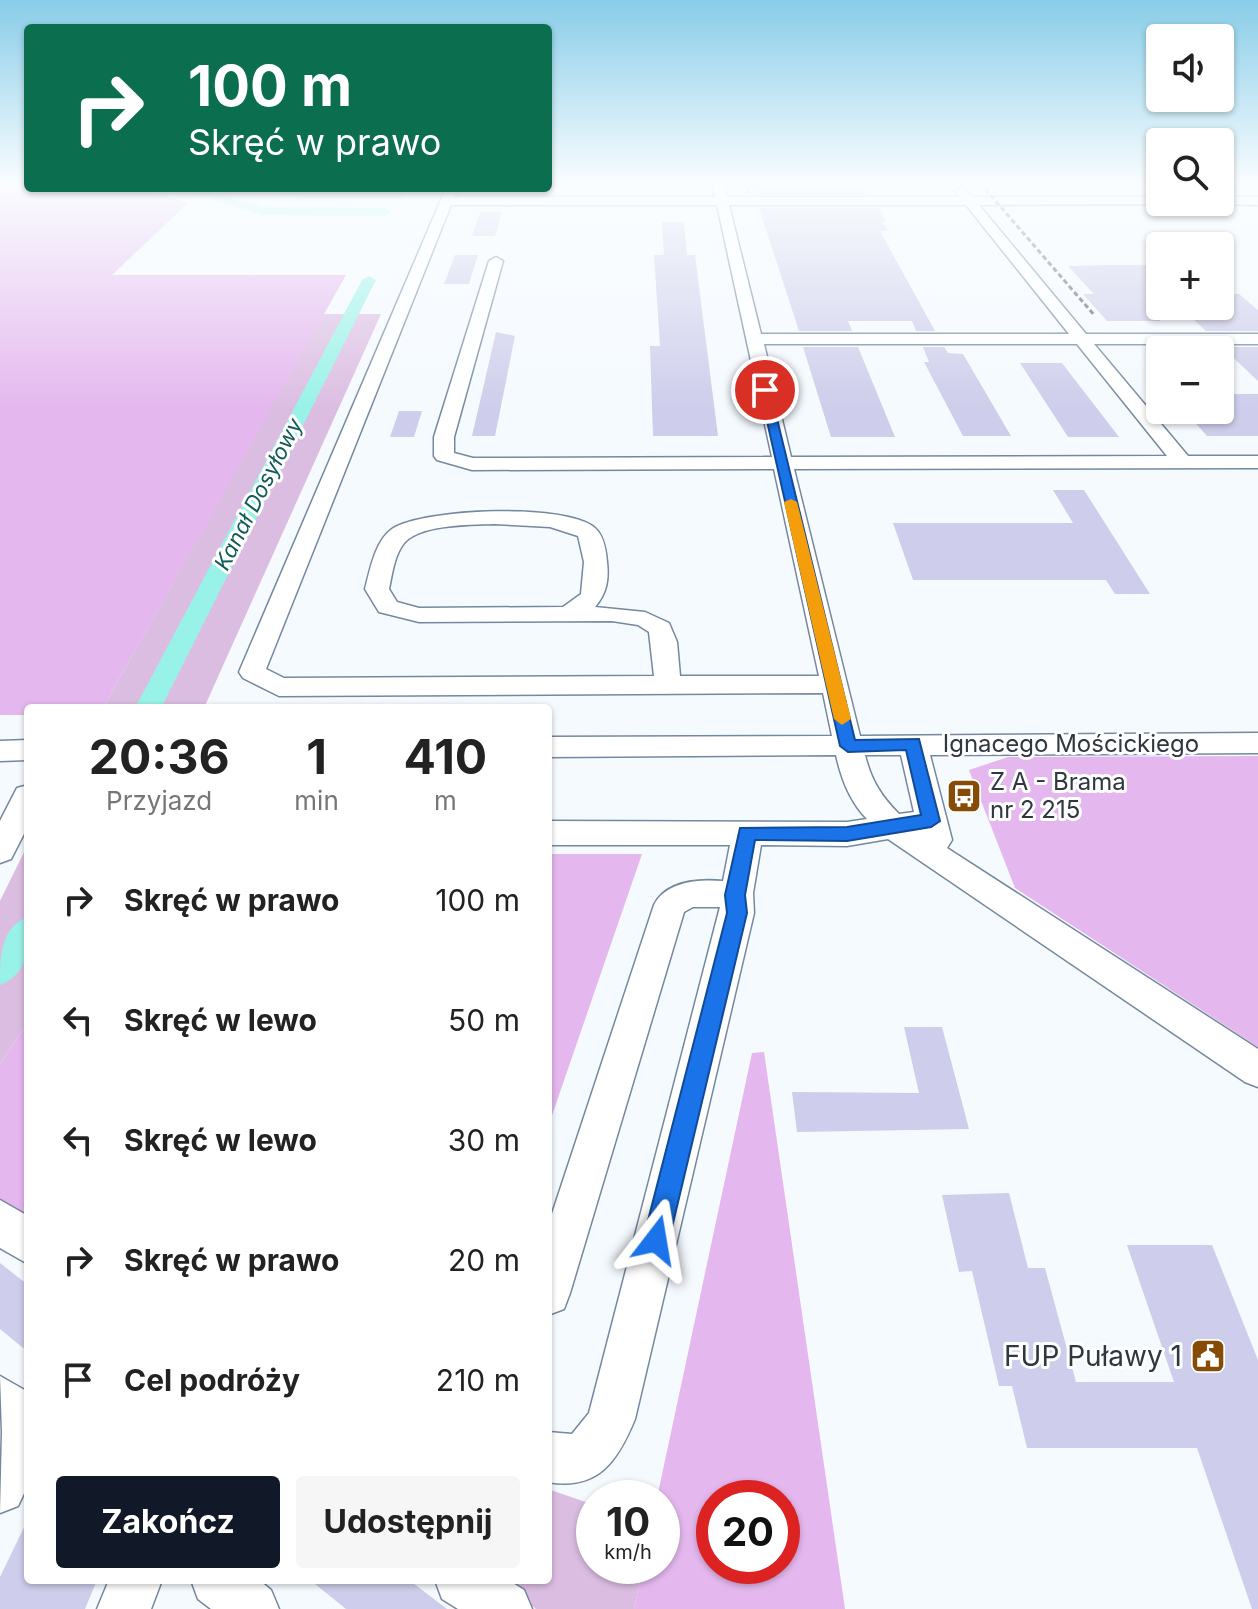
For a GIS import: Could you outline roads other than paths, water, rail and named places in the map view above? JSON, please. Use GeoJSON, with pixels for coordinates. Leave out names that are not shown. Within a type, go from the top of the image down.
{"type":"FeatureCollection","features":[{"type":"Feature","properties":{"kind":"street"},"geometry":{"type":"LineString","coordinates":[[424,258],[252,672],[279,687],[833,684]]}},
{"type":"Feature","properties":{"kind":"street"},"geometry":{"type":"LineString","coordinates":[[735,258],[848,746],[855,774],[869,803],[894,828],[1258,1070]]}},
{"type":"Feature","properties":{"kind":"street"},"geometry":{"type":"LineString","coordinates":[[1016,258],[1182,462]]}},
{"type":"Feature","properties":{"kind":"street"},"geometry":{"type":"LineString","coordinates":[[496,261],[444,437],[444,456],[472,464],[1258,462]]}},
{"type":"Feature","properties":{"kind":"street"},"geometry":{"type":"LineString","coordinates":[[753,339],[1258,339]]}},
{"type":"Feature","properties":{"kind":"street"},"geometry":{"type":"LineString","coordinates":[[569,614],[589,599],[594,590],[593,539],[586,531],[550,519],[443,520],[412,527],[392,542],[377,589],[388,607],[419,615],[612,614],[645,619],[660,628],[668,685]]}},
{"type":"Feature","properties":{"kind":"street","name":"Ignacego Mościckiego"},"geometry":{"type":"LineString","coordinates":[[552,747],[1258,743]]}},
{"type":"Feature","properties":{"kind":"street"},"geometry":{"type":"LineString","coordinates":[[913,744],[940,858]]}},
{"type":"Feature","properties":{"kind":"street"},"geometry":{"type":"LineString","coordinates":[[0,851],[24,804]]}},
{"type":"Feature","properties":{"kind":"street"},"geometry":{"type":"LineString","coordinates":[[552,833],[847,834],[931,821]]}},
{"type":"Feature","properties":{"kind":"street"},"geometry":{"type":"LineString","coordinates":[[552,1458],[567,1461],[584,1456],[602,1440],[611,1419],[737,913],[735,895],[747,833]]}},
{"type":"Feature","properties":{"kind":"street"},"geometry":{"type":"LineString","coordinates":[[552,1280],[670,905],[679,897],[698,892],[735,895]]}},
{"type":"Feature","properties":{"kind":"street"},"geometry":{"type":"LineString","coordinates":[[0,1221],[24,1240]]}},
{"type":"Feature","properties":{"kind":"street"},"geometry":{"type":"LineString","coordinates":[[0,1400],[24,1419]]}},
{"type":"Feature","properties":{"kind":"street"},"geometry":{"type":"LineString","coordinates":[[0,1488],[24,1441]]}},
{"type":"Feature","properties":{"kind":"street"},"geometry":{"type":"LineString","coordinates":[[124,1609],[134,1584]]}},
{"type":"Feature","properties":{"kind":"street"},"geometry":{"type":"LineString","coordinates":[[222,1584],[252,1609]]}},
{"type":"Feature","properties":{"kind":"street"},"geometry":{"type":"LineString","coordinates":[[467,1584],[505,1609]]}},
{"type":"Feature","properties":{"kind":"waterway","name":"Kanał Dosyłowy"},"geometry":{"type":"LineString","coordinates":[[150,704],[369,280]]}},
{"type":"Feature","properties":{"kind":"waterway","name":"Kanał Dosyłowy"},"geometry":{"type":"LineString","coordinates":[[0,971],[24,936]]}},
{"type":"Feature","properties":{"kind":"railway"},"geometry":{"type":"LineString","coordinates":[[1045,258],[1095,316]]}},
{"type":"Feature","properties":{"kind":"place","name":"Z A - Brama nr 2 215"},"geometry":{"type":"Point","coordinates":[964,796]}},
{"type":"Feature","properties":{"kind":"place","name":"FUP Puławy 1"},"geometry":{"type":"Point","coordinates":[1208,1356]}}]}
